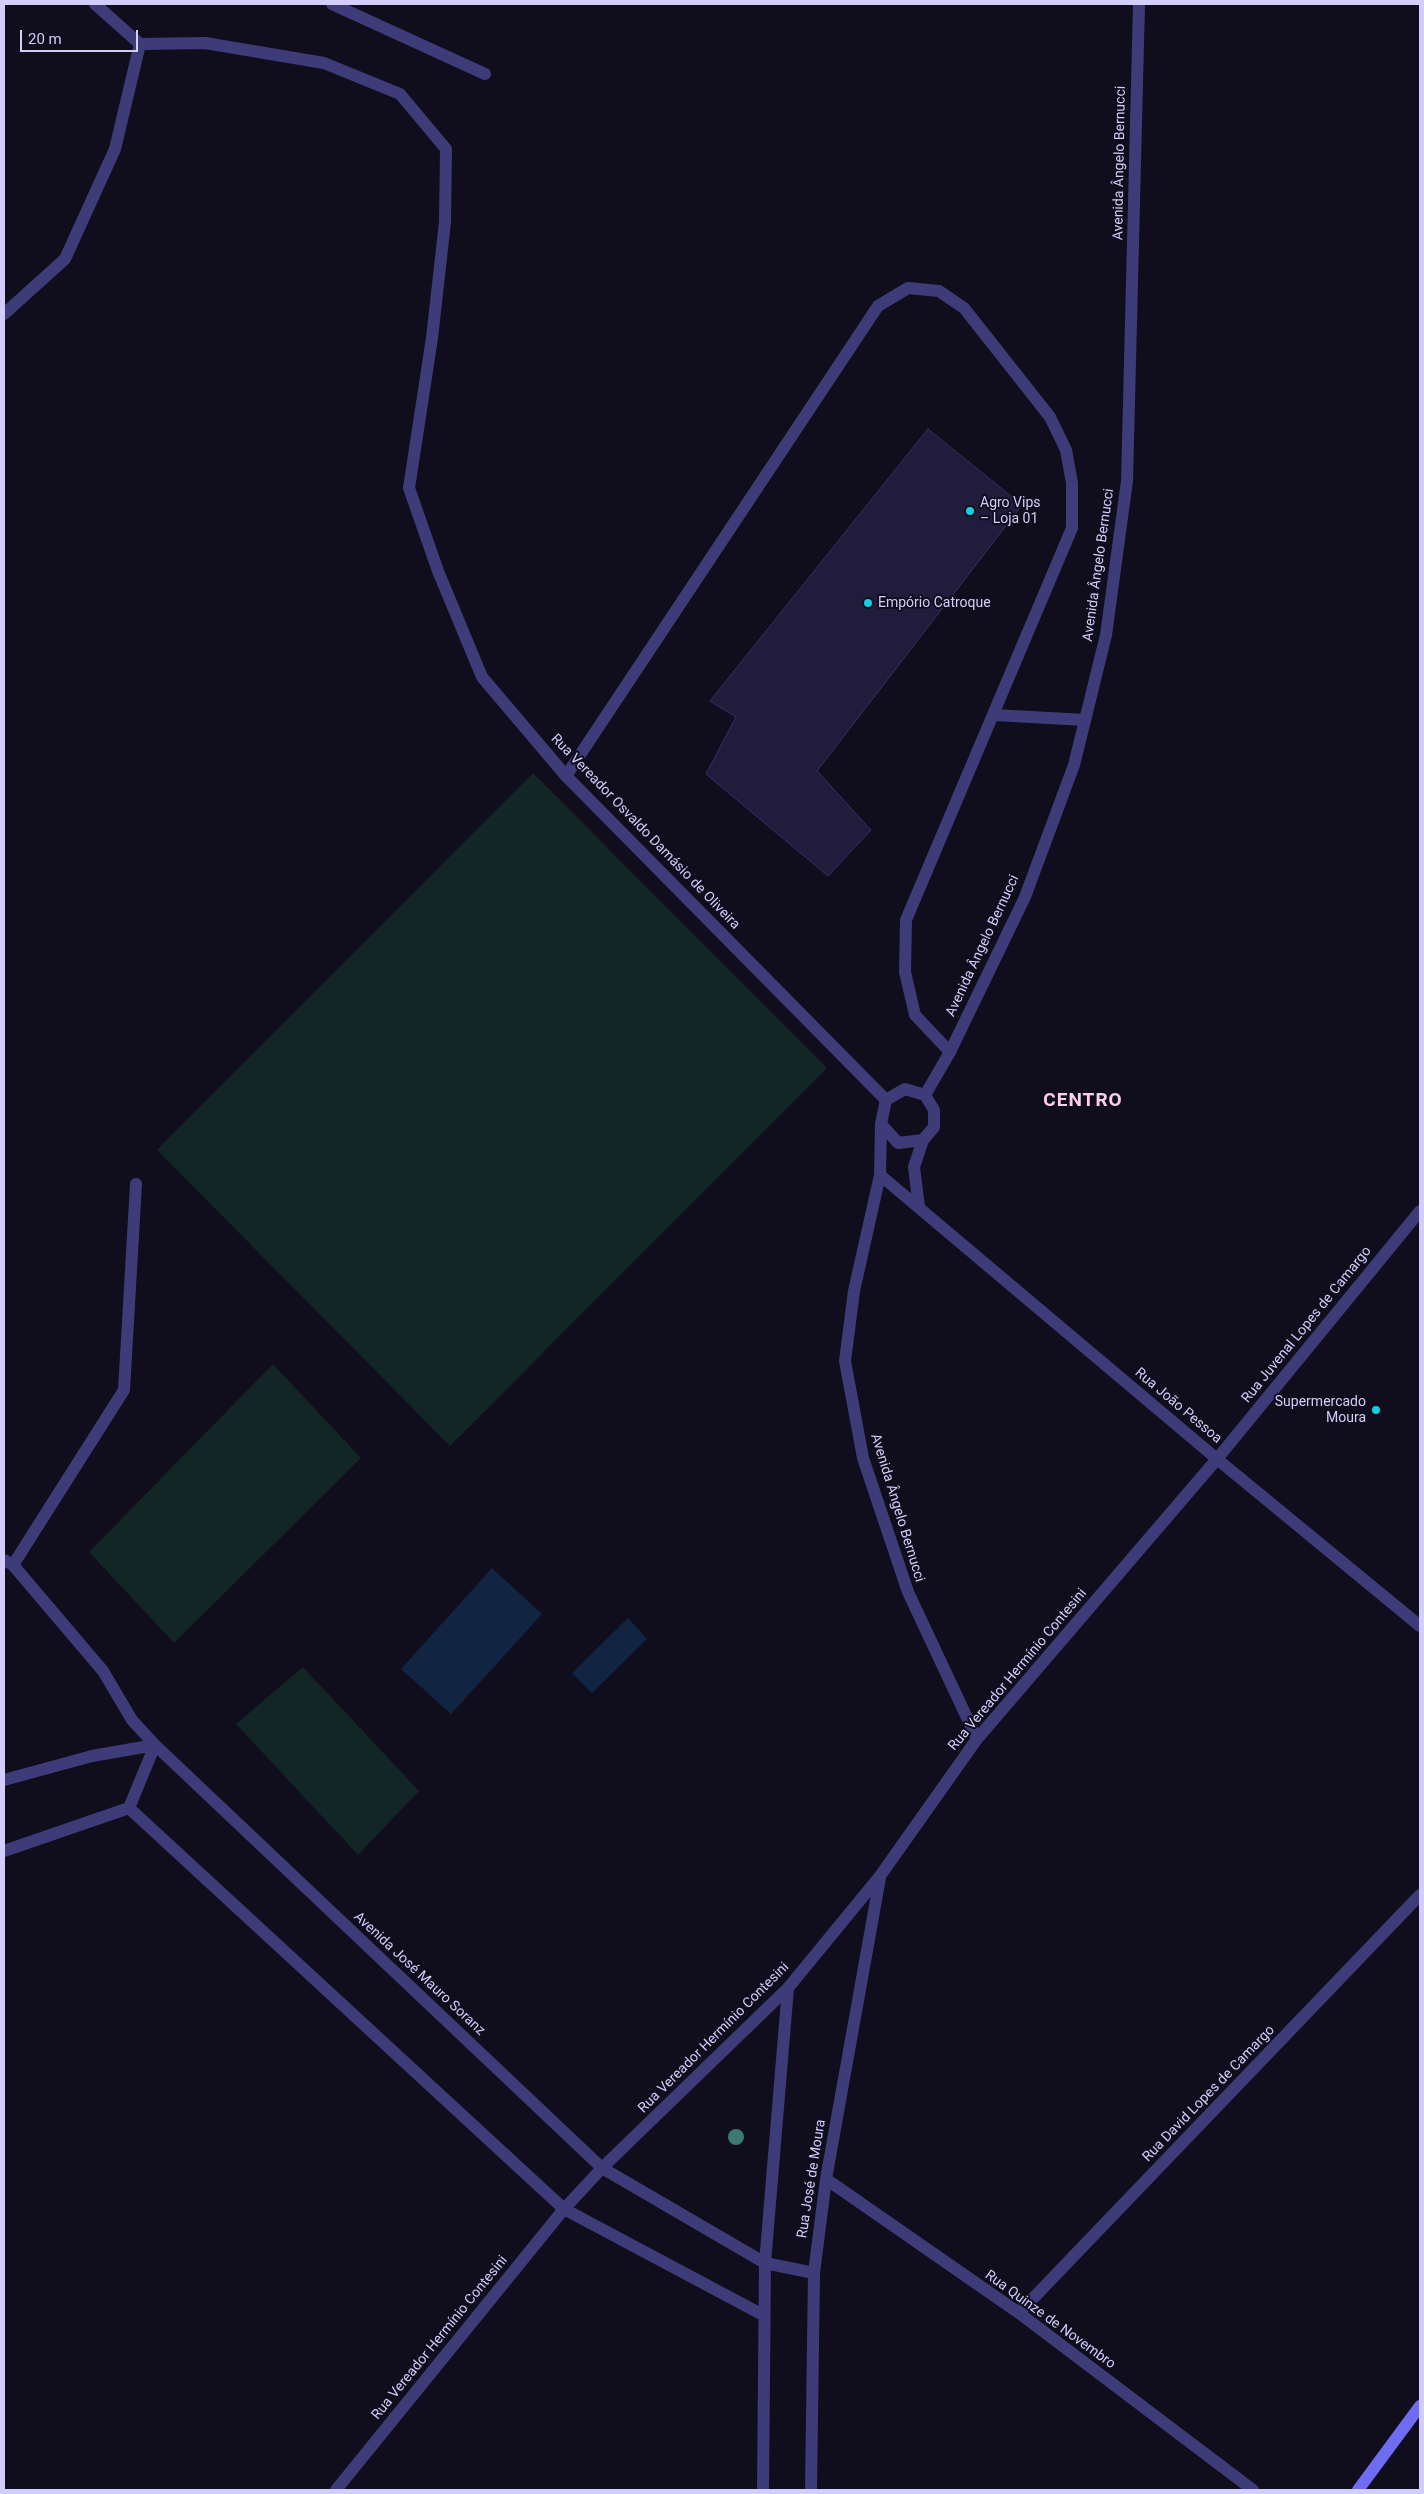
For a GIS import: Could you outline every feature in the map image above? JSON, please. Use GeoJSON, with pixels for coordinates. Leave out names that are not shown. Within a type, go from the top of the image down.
{"type":"FeatureCollection","features":[{"type":"Feature","properties":{"kind":"main road"},"geometry":{"type":"LineString","coordinates":[[1358,2490],[1420,2406]]}},
{"type":"Feature","properties":{"kind":"street"},"geometry":{"type":"LineString","coordinates":[[4,314],[66,259],[115,149],[140,44],[95,4]]}},
{"type":"Feature","properties":{"kind":"street"},"geometry":{"type":"LineString","coordinates":[[332,4],[485,74]]}},
{"type":"Feature","properties":{"kind":"street","name":"Avenida Ângelo Bernucci"},"geometry":{"type":"LineString","coordinates":[[925,1095],[950,1052],[1026,897],[1074,765],[1106,635],[1127,482],[1139,4]]}},
{"type":"Feature","properties":{"kind":"street","name":"Rua Vereador Osvaldo Damásio de Oliveira"},"geometry":{"type":"LineString","coordinates":[[140,44],[206,43],[324,63],[400,94],[446,149],[444,232],[432,338],[409,488],[438,571],[482,677],[566,776],[886,1100]]}},
{"type":"Feature","properties":{"kind":"street"},"geometry":{"type":"LineString","coordinates":[[566,776],[878,306],[908,288],[939,291],[964,308],[1050,417],[1066,450],[1072,484],[1072,528],[906,920],[905,972],[915,1015],[950,1052]]}},
{"type":"Feature","properties":{"kind":"street"},"geometry":{"type":"LineString","coordinates":[[994,715],[1085,720]]}},
{"type":"Feature","properties":{"kind":"street"},"geometry":{"type":"LineString","coordinates":[[919,1207],[914,1167],[923,1140],[934,1127],[934,1110],[925,1095],[905,1089],[886,1100],[881,1124],[898,1143],[923,1140]]}},
{"type":"Feature","properties":{"kind":"street","name":"Avenida Ângelo Bernucci"},"geometry":{"type":"LineString","coordinates":[[881,1124],[880,1175],[854,1291],[845,1361],[863,1458],[908,1592],[977,1739]]}},
{"type":"Feature","properties":{"kind":"street","name":"Rua João Pessoa"},"geometry":{"type":"LineString","coordinates":[[880,1175],[1217,1459],[1420,1626]]}},
{"type":"Feature","properties":{"kind":"street"},"geometry":{"type":"LineString","coordinates":[[8,1562],[124,1390],[136,1184]]}},
{"type":"Feature","properties":{"kind":"street","name":"Rua Juvenal Lopes de Camargo"},"geometry":{"type":"LineString","coordinates":[[1217,1459],[1420,1211]]}},
{"type":"Feature","properties":{"kind":"street","name":"Rua Vereador Hermínio Contesini"},"geometry":{"type":"LineString","coordinates":[[336,2490],[564,2209],[602,2168],[788,1988],[880,1876],[977,1739],[1217,1459]]}},
{"type":"Feature","properties":{"kind":"street","name":"Avenida José Mauro Soranz"},"geometry":{"type":"LineString","coordinates":[[8,1562],[103,1671],[132,1720],[155,1745],[602,2168],[765,2263],[814,2273]]}},
{"type":"Feature","properties":{"kind":"street"},"geometry":{"type":"LineString","coordinates":[[4,1780],[92,1756],[155,1745]]}},
{"type":"Feature","properties":{"kind":"street"},"geometry":{"type":"LineString","coordinates":[[4,1851],[129,1808],[155,1745]]}},
{"type":"Feature","properties":{"kind":"street"},"geometry":{"type":"LineString","coordinates":[[129,1808],[564,2209],[763,2315]]}},
{"type":"Feature","properties":{"kind":"street","name":"Rua José de Moura"},"geometry":{"type":"LineString","coordinates":[[811,2490],[814,2273],[826,2179],[880,1876]]}},
{"type":"Feature","properties":{"kind":"street","name":"Rua David Lopes de Camargo"},"geometry":{"type":"LineString","coordinates":[[1019,2313],[1420,1895]]}},
{"type":"Feature","properties":{"kind":"street"},"geometry":{"type":"LineString","coordinates":[[763,2490],[763,2315],[765,2263],[788,1988]]}},
{"type":"Feature","properties":{"kind":"street","name":"Rua Quinze de Novembro"},"geometry":{"type":"LineString","coordinates":[[826,2179],[1019,2313],[1253,2490]]}},
{"type":"Feature","properties":{"kind":"green space"},"geometry":{"type":"Polygon","coordinates":[[[533,773],[827,1068],[450,1446],[157,1150],[533,773]]]}},
{"type":"Feature","properties":{"kind":"green space"},"geometry":{"type":"Polygon","coordinates":[[[273,1364],[361,1458],[174,1643],[89,1552],[273,1364]]]}},
{"type":"Feature","properties":{"kind":"green space"},"geometry":{"type":"Polygon","coordinates":[[[303,1667],[419,1791],[358,1855],[236,1724],[303,1667]]]}},
{"type":"Feature","properties":{"kind":"water"},"geometry":{"type":"Polygon","coordinates":[[[492,1568],[542,1614],[451,1714],[401,1669],[492,1568]]]}},
{"type":"Feature","properties":{"kind":"water"},"geometry":{"type":"Polygon","coordinates":[[[628,1618],[647,1639],[592,1693],[572,1673],[628,1618]]]}},
{"type":"Feature","properties":{"kind":"building","name":"Empório Catroque"},"geometry":{"type":"Polygon","coordinates":[[[928,429],[1022,505],[817,771],[871,830],[828,876],[706,774],[736,717],[710,701],[928,429]]]}},
{"type":"Feature","properties":{"kind":"place","name":"Agro Vips – Loja 01"},"geometry":{"type":"Point","coordinates":[970,511]}},
{"type":"Feature","properties":{"kind":"place","name":"Empório Catroque"},"geometry":{"type":"Point","coordinates":[868,603]}},
{"type":"Feature","properties":{"kind":"place","name":"Supermercado Moura"},"geometry":{"type":"Point","coordinates":[1376,1410]}},
{"type":"Feature","properties":{"kind":"district","name":"CENTRO"},"geometry":{"type":"Point","coordinates":[1083,1101]}}]}
